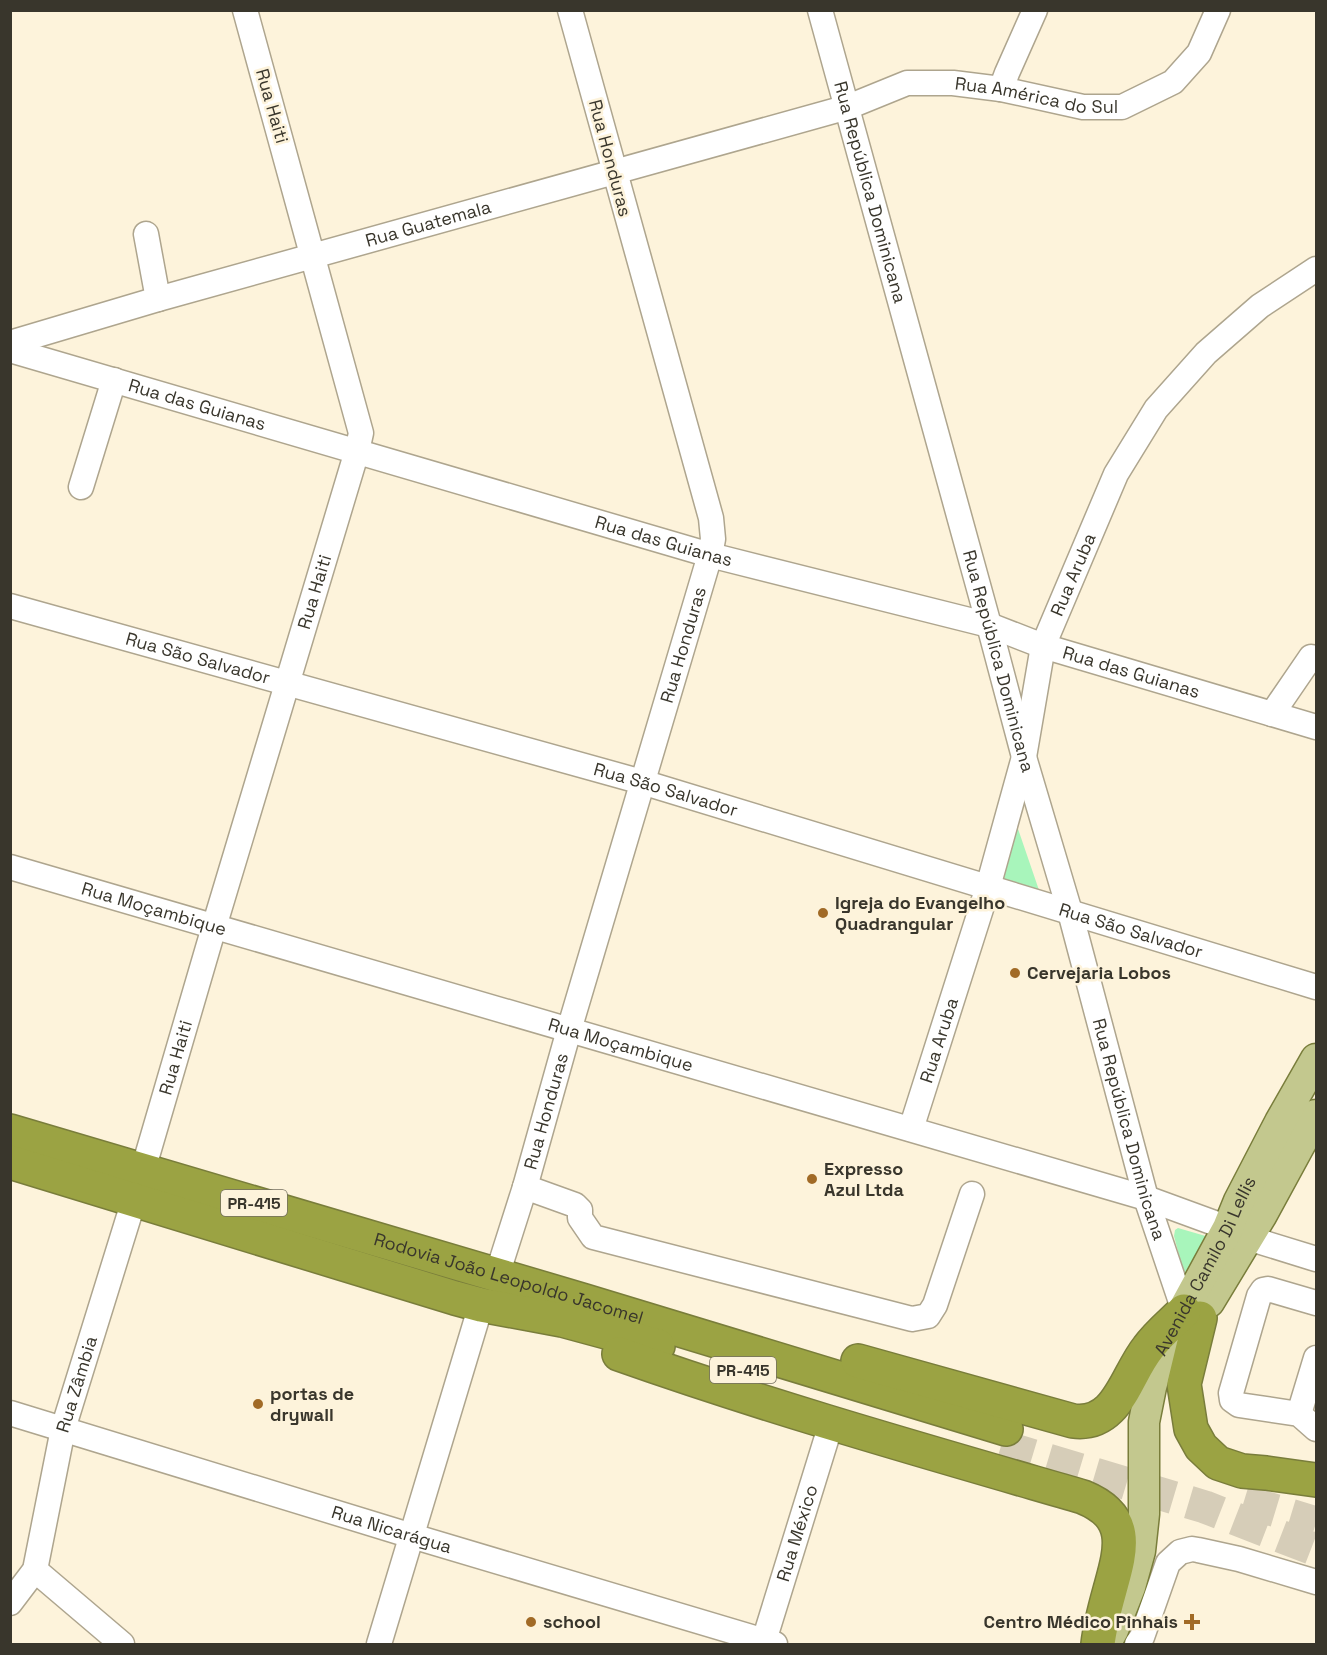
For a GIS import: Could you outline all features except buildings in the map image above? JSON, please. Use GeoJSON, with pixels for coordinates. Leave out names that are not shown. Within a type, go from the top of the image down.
{"type":"FeatureCollection","features":[{"type":"Feature","properties":{"kind":"highway","name":"Rodovia João Leopoldo Jacomel"},"geometry":{"type":"LineString","coordinates":[[10,1131],[139,1185],[454,1298],[562,1320],[1003,1438],[585,1301],[497,1275],[139,1185],[10,1162]]}},
{"type":"Feature","properties":{"kind":"highway"},"geometry":{"type":"LineString","coordinates":[[585,1301],[707,1319],[1081,1422],[1096,1419],[1110,1408],[1125,1390],[1147,1348],[1192,1314]]}},
{"type":"Feature","properties":{"kind":"highway"},"geometry":{"type":"LineString","coordinates":[[482,1305],[683,1377],[831,1424],[1095,1502],[1103,1508],[1116,1526],[1120,1551],[1100,1624],[1098,1644]]}},
{"type":"Feature","properties":{"kind":"highway"},"geometry":{"type":"LineString","coordinates":[[1192,1314],[1184,1384],[1191,1429],[1201,1448],[1218,1463],[1242,1471],[1317,1480]]}},
{"type":"Feature","properties":{"kind":"main road","name":"Avenida Camilo Di Lellis"},"geometry":{"type":"LineString","coordinates":[[1238,1233],[1239,1201],[1280,1122],[1317,1059]]}},
{"type":"Feature","properties":{"kind":"main road","name":"Avenida Camilo Di Lellis"},"geometry":{"type":"LineString","coordinates":[[1151,1489],[1167,1393],[1177,1354],[1192,1314],[1238,1233],[1317,1115]]}},
{"type":"Feature","properties":{"kind":"main road"},"geometry":{"type":"LineString","coordinates":[[1105,1644],[1130,1587],[1140,1551],[1144,1514],[1151,1489]]}},
{"type":"Feature","properties":{"kind":"main road"},"geometry":{"type":"LineString","coordinates":[[1128,1644],[1152,1564],[1158,1520],[1151,1489]]}},
{"type":"Feature","properties":{"kind":"street","name":"Rua Haiti"},"geometry":{"type":"LineString","coordinates":[[139,1185],[361,433],[245,10]]}},
{"type":"Feature","properties":{"kind":"street","name":"Rua Honduras"},"geometry":{"type":"LineString","coordinates":[[497,1275],[525,1187],[713,539],[711,518],[570,10]]}},
{"type":"Feature","properties":{"kind":"street","name":"Rua República Dominicana"},"geometry":{"type":"LineString","coordinates":[[820,10],[1024,757],[1070,912],[1146,1198],[1192,1314]]}},
{"type":"Feature","properties":{"kind":"street"},"geometry":{"type":"LineString","coordinates":[[1001,89],[1035,10]]}},
{"type":"Feature","properties":{"kind":"street","name":"Rua América do Sul"},"geometry":{"type":"LineString","coordinates":[[848,107],[907,83],[953,82],[1001,89],[1083,107],[1122,107],[1173,82],[1199,53],[1218,10]]}},
{"type":"Feature","properties":{"kind":"street","name":"Rua Guatemala"},"geometry":{"type":"LineString","coordinates":[[10,343],[613,171],[848,107]]}},
{"type":"Feature","properties":{"kind":"street"},"geometry":{"type":"LineString","coordinates":[[146,234],[159,299]]}},
{"type":"Feature","properties":{"kind":"street","name":"Rua Aruba"},"geometry":{"type":"LineString","coordinates":[[911,1129],[988,887],[1024,757],[1043,646],[1116,474],[1156,409],[1206,353],[1260,306],[1317,269]]}},
{"type":"Feature","properties":{"kind":"street","name":"Rua das Guianas"},"geometry":{"type":"LineString","coordinates":[[10,350],[710,555],[989,625],[1043,646],[1317,727]]}},
{"type":"Feature","properties":{"kind":"street"},"geometry":{"type":"LineString","coordinates":[[81,487],[114,380]]}},
{"type":"Feature","properties":{"kind":"street","name":"Rua São Salvador"},"geometry":{"type":"LineString","coordinates":[[10,606],[642,782],[1317,987]]}},
{"type":"Feature","properties":{"kind":"street"},"geometry":{"type":"LineString","coordinates":[[1272,714],[1313,653]]}},
{"type":"Feature","properties":{"kind":"street","name":"Rua Moçambique"},"geometry":{"type":"LineString","coordinates":[[10,867],[1146,1198],[1238,1233],[1317,1259]]}},
{"type":"Feature","properties":{"kind":"street","name":"Rua Zâmbia"},"geometry":{"type":"LineString","coordinates":[[35,1570],[63,1429],[139,1185]]}},
{"type":"Feature","properties":{"kind":"street"},"geometry":{"type":"LineString","coordinates":[[525,1187],[575,1205],[580,1210],[580,1218],[593,1237],[912,1319],[928,1316],[935,1305],[972,1194]]}},
{"type":"Feature","properties":{"kind":"street"},"geometry":{"type":"LineString","coordinates":[[1317,1303],[1268,1289],[1263,1290],[1259,1296],[1231,1393],[1232,1400],[1239,1405],[1308,1422],[1317,1358]]}},
{"type":"Feature","properties":{"kind":"street"},"geometry":{"type":"LineString","coordinates":[[379,1644],[482,1305]]}},
{"type":"Feature","properties":{"kind":"street","name":"Rua Nicarágua"},"geometry":{"type":"LineString","coordinates":[[10,1413],[767,1643]]}},
{"type":"Feature","properties":{"kind":"street","name":"Rua México"},"geometry":{"type":"LineString","coordinates":[[767,1643],[831,1424]]}},
{"type":"Feature","properties":{"kind":"street"},"geometry":{"type":"LineString","coordinates":[[1137,1644],[1142,1636],[1168,1563],[1173,1557],[1186,1550],[1198,1550],[1239,1559],[1317,1582]]}},
{"type":"Feature","properties":{"kind":"street"},"geometry":{"type":"LineString","coordinates":[[10,1603],[35,1570],[122,1644]]}},
{"type":"Feature","properties":{"kind":"green space"},"geometry":{"type":"Polygon","coordinates":[[[1016,823],[1041,896],[1002,885],[1016,823]]]}},
{"type":"Feature","properties":{"kind":"green space"},"geometry":{"type":"Polygon","coordinates":[[[1178,1228],[1209,1237],[1186,1282],[1174,1236],[1178,1228]]]}},
{"type":"Feature","properties":{"kind":"tunnel"},"geometry":{"type":"LineString","coordinates":[[1001,1446],[1205,1507],[1316,1550]]}},
{"type":"Feature","properties":{"kind":"tunnel"},"geometry":{"type":"LineString","coordinates":[[1244,1501],[1316,1523]]}},
{"type":"Feature","properties":{"kind":"place","name":"Igreja do Evangelho Quadrangular"},"geometry":{"type":"Point","coordinates":[823,913]}},
{"type":"Feature","properties":{"kind":"place","name":"Cervejaria Lobos"},"geometry":{"type":"Point","coordinates":[1015,973]}},
{"type":"Feature","properties":{"kind":"place","name":"Expresso Azul Ltda"},"geometry":{"type":"Point","coordinates":[812,1179]}},
{"type":"Feature","properties":{"kind":"place","name":"portas de drywall"},"geometry":{"type":"Point","coordinates":[258,1404]}},
{"type":"Feature","properties":{"kind":"place","name":"school"},"geometry":{"type":"Point","coordinates":[531,1622]}},
{"type":"Feature","properties":{"kind":"place","name":"Centro Médico Pinhais"},"geometry":{"type":"Point","coordinates":[1192,1622]}}]}
